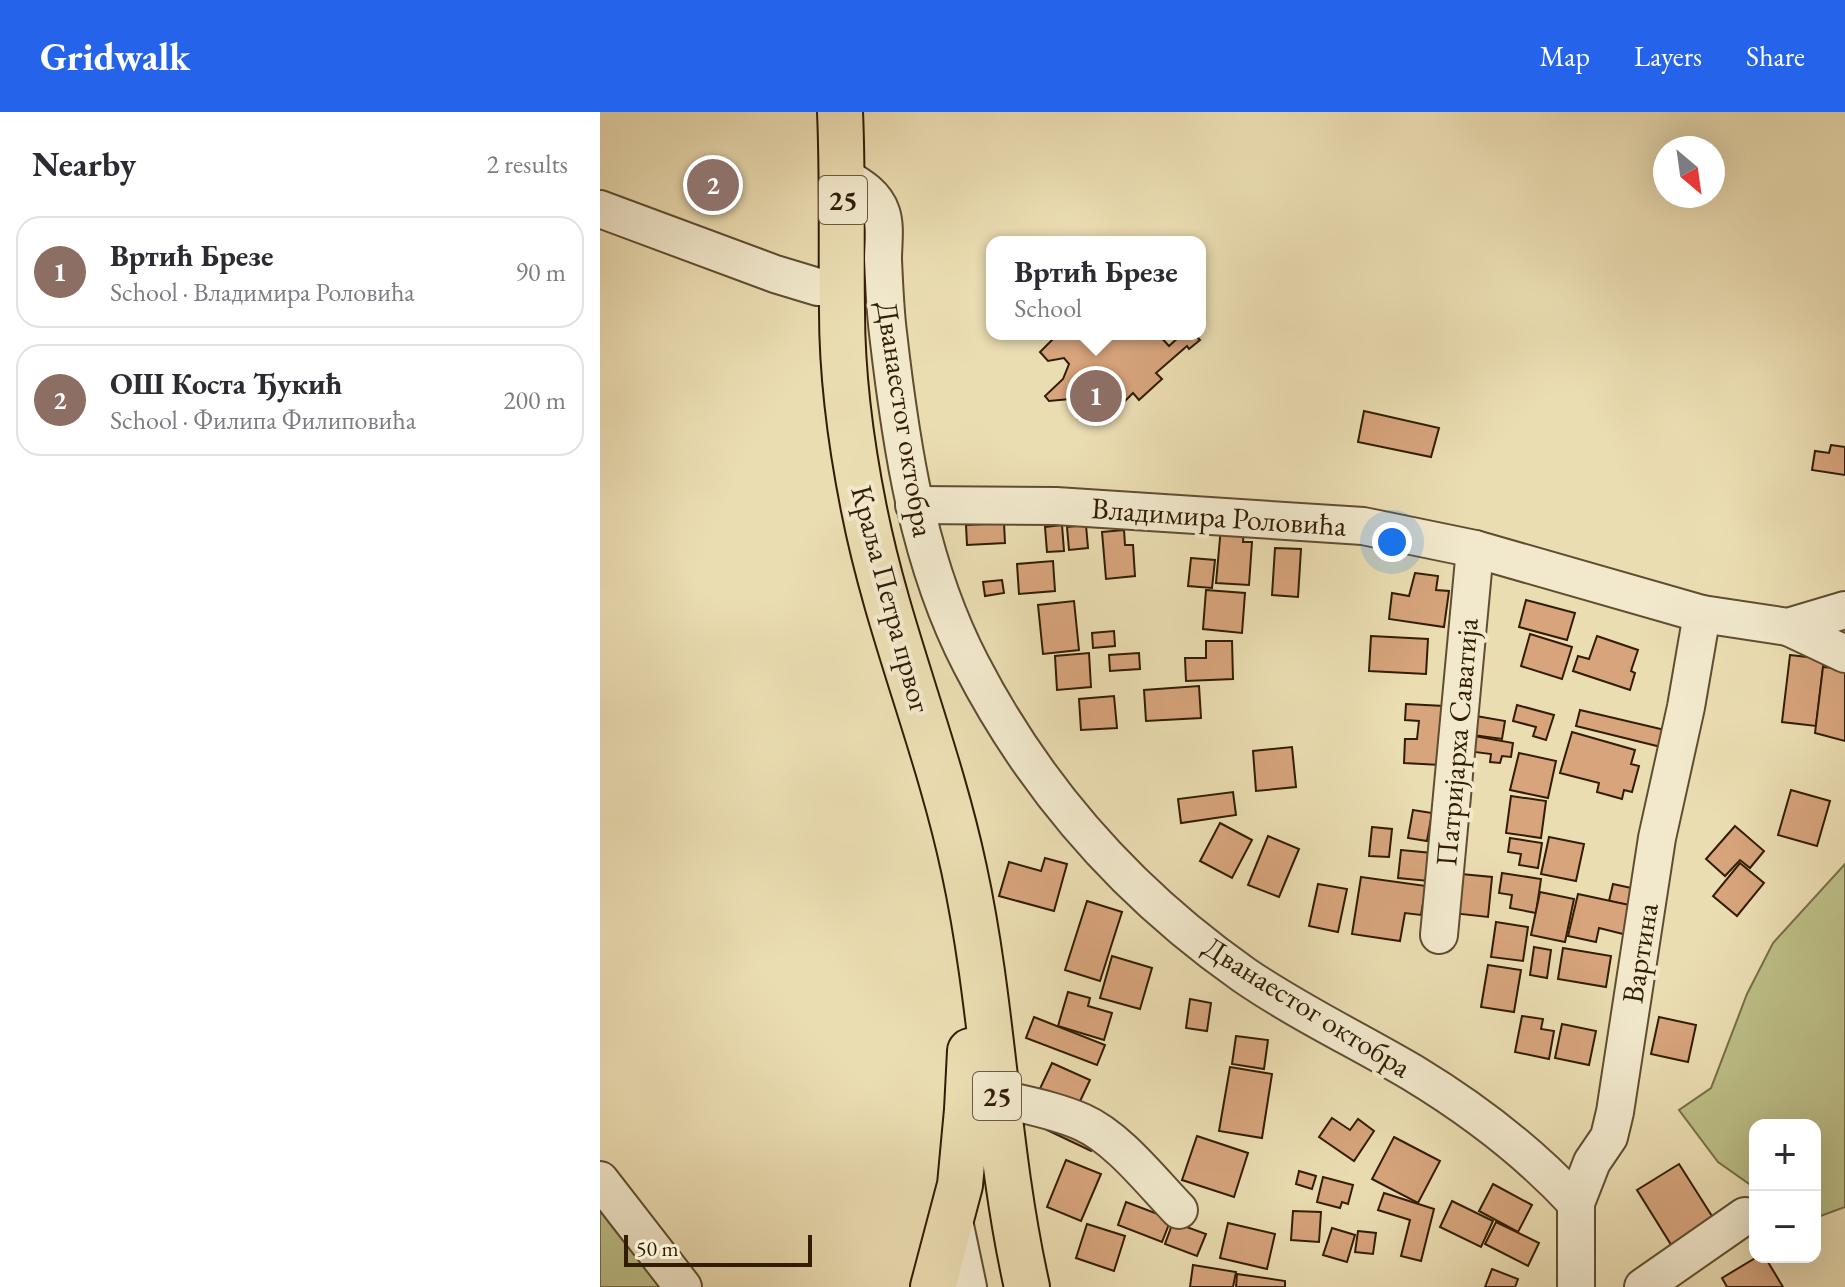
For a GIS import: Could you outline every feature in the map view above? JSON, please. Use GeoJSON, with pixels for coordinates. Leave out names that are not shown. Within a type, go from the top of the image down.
{"type":"FeatureCollection","features":[{"type":"Feature","properties":{"kind":"main road","name":"25"},"geometry":{"type":"LineString","coordinates":[[840,112],[842,287]]}},
{"type":"Feature","properties":{"kind":"main road","name":"Краља Петра првог"},"geometry":{"type":"LineString","coordinates":[[842,287],[847,392],[864,510],[880,576],[953,824],[971,905]]}},
{"type":"Feature","properties":{"kind":"main road","name":"25"},"geometry":{"type":"LineString","coordinates":[[971,905],[1008,1189],[1027,1287]]}},
{"type":"Feature","properties":{"kind":"main road"},"geometry":{"type":"LineString","coordinates":[[933,1287],[960,1185],[967,1110],[971,905]]}},
{"type":"Feature","properties":{"kind":"street","name":"Дванаестог октобра"},"geometry":{"type":"LineString","coordinates":[[843,176],[866,190],[874,199],[883,220],[888,334],[914,505],[938,587],[970,663],[1036,770],[1073,821],[1157,908],[1245,975],[1465,1106],[1541,1166],[1576,1203]]}},
{"type":"Feature","properties":{"kind":"street"},"geometry":{"type":"LineString","coordinates":[[600,209],[775,274],[818,287],[842,287]]}},
{"type":"Feature","properties":{"kind":"street","name":"Владимира Роловића"},"geometry":{"type":"LineString","coordinates":[[914,505],[1056,506],[1363,526],[1475,549],[1702,614],[1788,627],[1845,610]]}},
{"type":"Feature","properties":{"kind":"street","name":"Патријарха Саватија"},"geometry":{"type":"LineString","coordinates":[[1439,935],[1475,549]]}},
{"type":"Feature","properties":{"kind":"street","name":"Вартина"},"geometry":{"type":"LineString","coordinates":[[1576,1287],[1576,1203],[1592,1162],[1609,1137],[1615,1112],[1657,838],[1686,707],[1702,614]]}},
{"type":"Feature","properties":{"kind":"street"},"geometry":{"type":"LineString","coordinates":[[1788,627],[1845,654]]}},
{"type":"Feature","properties":{"kind":"street"},"geometry":{"type":"LineString","coordinates":[[997,1098],[1093,1127],[1115,1144],[1179,1210]]}},
{"type":"Feature","properties":{"kind":"street"},"geometry":{"type":"LineString","coordinates":[[600,1180],[683,1287]]}},
{"type":"Feature","properties":{"kind":"street"},"geometry":{"type":"LineString","coordinates":[[953,1216],[968,1287]]}},
{"type":"Feature","properties":{"kind":"street"},"geometry":{"type":"LineString","coordinates":[[1643,1287],[1745,1216]]}},
{"type":"Feature","properties":{"kind":"green space"},"geometry":{"type":"Polygon","coordinates":[[[1845,864],[1845,1207],[1821,1216],[1821,1119],[1749,1119],[1749,1184],[1718,1162],[1679,1110],[1711,1088],[1747,994],[1773,943],[1845,864]]]}},
{"type":"Feature","properties":{"kind":"green space"},"geometry":{"type":"Polygon","coordinates":[[[600,1176],[690,1287],[600,1287],[600,1176]]]}},
{"type":"Feature","properties":{"kind":"building"},"geometry":{"type":"Polygon","coordinates":[[[1052,340],[1164,340],[1169,346],[1176,340],[1200,340],[1189,349],[1187,346],[1156,373],[1162,379],[1139,400],[1133,393],[1125,401],[1121,397],[1110,407],[1114,411],[1106,419],[1101,415],[1098,418],[1078,419],[1075,410],[1087,406],[1081,398],[1049,401],[1045,396],[1063,379],[1069,364],[1064,358],[1048,361],[1040,352],[1052,340]]]}},
{"type":"Feature","properties":{"kind":"building"},"geometry":{"type":"Polygon","coordinates":[[[1364,411],[1439,428],[1431,457],[1358,442],[1364,411]]]}},
{"type":"Feature","properties":{"kind":"building"},"geometry":{"type":"Polygon","coordinates":[[[1831,445],[1845,447],[1845,475],[1812,470],[1815,451],[1829,453],[1831,445]]]}},
{"type":"Feature","properties":{"kind":"building"},"geometry":{"type":"Polygon","coordinates":[[[1004,523],[1005,543],[967,545],[966,525],[1004,523]]]}},
{"type":"Feature","properties":{"kind":"building"},"geometry":{"type":"Polygon","coordinates":[[[1062,525],[1064,551],[1047,552],[1045,527],[1062,525]]]}},
{"type":"Feature","properties":{"kind":"building"},"geometry":{"type":"Polygon","coordinates":[[[1086,525],[1088,548],[1069,550],[1067,527],[1086,525]]]}},
{"type":"Feature","properties":{"kind":"building"},"geometry":{"type":"Polygon","coordinates":[[[1221,527],[1244,529],[1243,542],[1252,542],[1249,585],[1216,583],[1221,527]]]}},
{"type":"Feature","properties":{"kind":"building"},"geometry":{"type":"Polygon","coordinates":[[[1124,530],[1125,545],[1133,545],[1135,576],[1106,579],[1102,532],[1124,530]]]}},
{"type":"Feature","properties":{"kind":"building"},"geometry":{"type":"Polygon","coordinates":[[[1275,548],[1301,549],[1298,597],[1272,595],[1275,548]]]}},
{"type":"Feature","properties":{"kind":"building"},"geometry":{"type":"Polygon","coordinates":[[[1191,558],[1215,560],[1212,588],[1188,586],[1191,558]]]}},
{"type":"Feature","properties":{"kind":"building"},"geometry":{"type":"Polygon","coordinates":[[[1053,561],[1055,591],[1019,594],[1017,564],[1053,561]]]}},
{"type":"Feature","properties":{"kind":"building"},"geometry":{"type":"Polygon","coordinates":[[[1415,573],[1438,576],[1436,590],[1449,591],[1444,627],[1389,619],[1392,593],[1409,596],[1415,573]]]}},
{"type":"Feature","properties":{"kind":"building"},"geometry":{"type":"Polygon","coordinates":[[[1002,580],[1004,593],[985,596],[983,582],[1002,580]]]}},
{"type":"Feature","properties":{"kind":"building"},"geometry":{"type":"Polygon","coordinates":[[[1206,590],[1245,593],[1242,633],[1203,629],[1206,590]]]}},
{"type":"Feature","properties":{"kind":"building"},"geometry":{"type":"Polygon","coordinates":[[[1526,600],[1575,613],[1567,640],[1519,627],[1526,600]]]}},
{"type":"Feature","properties":{"kind":"building"},"geometry":{"type":"Polygon","coordinates":[[[1074,601],[1079,650],[1043,654],[1038,605],[1074,601]]]}},
{"type":"Feature","properties":{"kind":"building"},"geometry":{"type":"Polygon","coordinates":[[[1114,631],[1115,646],[1093,648],[1092,633],[1114,631]]]}},
{"type":"Feature","properties":{"kind":"building"},"geometry":{"type":"Polygon","coordinates":[[[1530,634],[1572,647],[1562,679],[1521,666],[1530,634]]]}},
{"type":"Feature","properties":{"kind":"building"},"geometry":{"type":"Polygon","coordinates":[[[1371,636],[1428,639],[1426,674],[1369,671],[1371,636]]]}},
{"type":"Feature","properties":{"kind":"building"},"geometry":{"type":"Polygon","coordinates":[[[1597,636],[1638,650],[1631,671],[1635,673],[1630,690],[1573,671],[1578,656],[1589,659],[1597,636]]]}},
{"type":"Feature","properties":{"kind":"building"},"geometry":{"type":"Polygon","coordinates":[[[1206,641],[1232,641],[1233,679],[1186,681],[1185,658],[1206,658],[1206,641]]]}},
{"type":"Feature","properties":{"kind":"building"},"geometry":{"type":"Polygon","coordinates":[[[1089,653],[1091,687],[1057,690],[1055,656],[1089,653]]]}},
{"type":"Feature","properties":{"kind":"building"},"geometry":{"type":"Polygon","coordinates":[[[1139,653],[1140,669],[1110,671],[1109,655],[1139,653]]]}},
{"type":"Feature","properties":{"kind":"building"},"geometry":{"type":"Polygon","coordinates":[[[1790,655],[1824,659],[1816,726],[1782,722],[1790,655]]]}},
{"type":"Feature","properties":{"kind":"building"},"geometry":{"type":"Polygon","coordinates":[[[1823,667],[1845,669],[1845,741],[1815,733],[1823,667]]]}},
{"type":"Feature","properties":{"kind":"building"},"geometry":{"type":"Polygon","coordinates":[[[1199,686],[1201,718],[1146,721],[1144,690],[1199,686]]]}},
{"type":"Feature","properties":{"kind":"building"},"geometry":{"type":"Polygon","coordinates":[[[1114,696],[1117,728],[1081,730],[1079,699],[1114,696]]]}},
{"type":"Feature","properties":{"kind":"building"},"geometry":{"type":"Polygon","coordinates":[[[1406,704],[1444,706],[1440,765],[1404,763],[1405,739],[1417,739],[1419,721],[1405,720],[1406,704]]]}},
{"type":"Feature","properties":{"kind":"building"},"geometry":{"type":"Polygon","coordinates":[[[1517,705],[1554,715],[1546,740],[1533,736],[1536,727],[1513,721],[1517,705]]]}},
{"type":"Feature","properties":{"kind":"building"},"geometry":{"type":"Polygon","coordinates":[[[1580,710],[1665,730],[1661,747],[1576,726],[1580,710]]]}},
{"type":"Feature","properties":{"kind":"building"},"geometry":{"type":"Polygon","coordinates":[[[1476,716],[1505,721],[1502,739],[1473,735],[1476,716]]]}},
{"type":"Feature","properties":{"kind":"building"},"geometry":{"type":"Polygon","coordinates":[[[1572,732],[1635,750],[1631,764],[1639,766],[1632,792],[1624,790],[1622,799],[1597,792],[1599,783],[1560,773],[1572,732]]]}},
{"type":"Feature","properties":{"kind":"building"},"geometry":{"type":"Polygon","coordinates":[[[1469,735],[1513,743],[1511,757],[1502,756],[1500,763],[1490,762],[1491,754],[1467,751],[1469,735]]]}},
{"type":"Feature","properties":{"kind":"building"},"geometry":{"type":"Polygon","coordinates":[[[1292,747],[1296,787],[1256,791],[1253,751],[1292,747]]]}},
{"type":"Feature","properties":{"kind":"building"},"geometry":{"type":"Polygon","coordinates":[[[1519,753],[1556,761],[1548,798],[1510,790],[1519,753]]]}},
{"type":"Feature","properties":{"kind":"building"},"geometry":{"type":"Polygon","coordinates":[[[1791,790],[1830,801],[1817,846],[1778,835],[1791,790]]]}},
{"type":"Feature","properties":{"kind":"building"},"geometry":{"type":"Polygon","coordinates":[[[1233,792],[1236,815],[1181,823],[1178,799],[1233,792]]]}},
{"type":"Feature","properties":{"kind":"building"},"geometry":{"type":"Polygon","coordinates":[[[1511,796],[1546,801],[1541,838],[1506,833],[1511,796]]]}},
{"type":"Feature","properties":{"kind":"building"},"geometry":{"type":"Polygon","coordinates":[[[1413,810],[1432,813],[1427,841],[1408,838],[1413,810]]]}},
{"type":"Feature","properties":{"kind":"building"},"geometry":{"type":"Polygon","coordinates":[[[1220,823],[1252,840],[1232,878],[1200,861],[1220,823]]]}},
{"type":"Feature","properties":{"kind":"building"},"geometry":{"type":"Polygon","coordinates":[[[1735,826],[1764,851],[1750,868],[1740,860],[1725,876],[1706,859],[1735,826]]]}},
{"type":"Feature","properties":{"kind":"building"},"geometry":{"type":"Polygon","coordinates":[[[1372,827],[1392,829],[1389,857],[1369,856],[1372,827]]]}},
{"type":"Feature","properties":{"kind":"building"},"geometry":{"type":"Polygon","coordinates":[[[1268,836],[1299,849],[1279,897],[1248,885],[1268,836]]]}},
{"type":"Feature","properties":{"kind":"building"},"geometry":{"type":"Polygon","coordinates":[[[1549,837],[1584,844],[1576,881],[1541,874],[1549,837]]]}},
{"type":"Feature","properties":{"kind":"building"},"geometry":{"type":"Polygon","coordinates":[[[1510,838],[1542,843],[1538,868],[1519,865],[1521,854],[1508,852],[1510,838]]]}},
{"type":"Feature","properties":{"kind":"building"},"geometry":{"type":"Polygon","coordinates":[[[1401,850],[1432,853],[1429,881],[1398,878],[1401,850]]]}},
{"type":"Feature","properties":{"kind":"building"},"geometry":{"type":"Polygon","coordinates":[[[1045,858],[1067,864],[1054,911],[999,896],[1009,862],[1041,871],[1045,858]]]}},
{"type":"Feature","properties":{"kind":"building"},"geometry":{"type":"Polygon","coordinates":[[[1740,863],[1764,883],[1737,916],[1713,896],[1740,863]]]}},
{"type":"Feature","properties":{"kind":"building"},"geometry":{"type":"Polygon","coordinates":[[[1502,873],[1541,879],[1536,913],[1510,908],[1512,895],[1499,893],[1502,873]]]}},
{"type":"Feature","properties":{"kind":"building"},"geometry":{"type":"Polygon","coordinates":[[[1461,874],[1492,877],[1488,917],[1443,912],[1461,874]]]}},
{"type":"Feature","properties":{"kind":"building"},"geometry":{"type":"Polygon","coordinates":[[[1361,877],[1426,886],[1421,915],[1405,913],[1400,941],[1352,934],[1361,877]]]}},
{"type":"Feature","properties":{"kind":"building"},"geometry":{"type":"Polygon","coordinates":[[[1318,884],[1347,889],[1338,932],[1309,926],[1318,884]]]}},
{"type":"Feature","properties":{"kind":"building"},"geometry":{"type":"Polygon","coordinates":[[[1613,884],[1636,889],[1632,906],[1609,901],[1613,884]]]}},
{"type":"Feature","properties":{"kind":"building"},"geometry":{"type":"Polygon","coordinates":[[[1540,892],[1574,899],[1565,942],[1531,935],[1540,892]]]}},
{"type":"Feature","properties":{"kind":"building"},"geometry":{"type":"Polygon","coordinates":[[[1578,894],[1634,906],[1627,935],[1599,928],[1596,942],[1568,936],[1578,894]]]}},
{"type":"Feature","properties":{"kind":"building"},"geometry":{"type":"Polygon","coordinates":[[[1087,901],[1122,912],[1100,981],[1065,970],[1087,901]]]}},
{"type":"Feature","properties":{"kind":"building"},"geometry":{"type":"Polygon","coordinates":[[[1496,922],[1528,927],[1523,961],[1491,957],[1496,922]]]}},
{"type":"Feature","properties":{"kind":"building"},"geometry":{"type":"Polygon","coordinates":[[[1534,947],[1551,950],[1547,978],[1530,975],[1534,947]]]}},
{"type":"Feature","properties":{"kind":"building"},"geometry":{"type":"Polygon","coordinates":[[[1563,948],[1611,956],[1606,987],[1558,979],[1563,948]]]}},
{"type":"Feature","properties":{"kind":"building"},"geometry":{"type":"Polygon","coordinates":[[[1112,956],[1152,968],[1140,1009],[1100,998],[1112,956]]]}},
{"type":"Feature","properties":{"kind":"building"},"geometry":{"type":"Polygon","coordinates":[[[1488,965],[1521,970],[1514,1012],[1481,1007],[1488,965]]]}},
{"type":"Feature","properties":{"kind":"building"},"geometry":{"type":"Polygon","coordinates":[[[1068,992],[1090,998],[1088,1006],[1112,1013],[1104,1040],[1058,1026],[1068,992]]]}},
{"type":"Feature","properties":{"kind":"building"},"geometry":{"type":"Polygon","coordinates":[[[1190,999],[1211,1003],[1207,1031],[1186,1028],[1190,999]]]}},
{"type":"Feature","properties":{"kind":"building"},"geometry":{"type":"Polygon","coordinates":[[[1522,1016],[1543,1019],[1541,1029],[1554,1031],[1549,1059],[1515,1052],[1522,1016]]]}},
{"type":"Feature","properties":{"kind":"building"},"geometry":{"type":"Polygon","coordinates":[[[1034,1017],[1105,1045],[1097,1065],[1026,1038],[1034,1017]]]}},
{"type":"Feature","properties":{"kind":"building"},"geometry":{"type":"Polygon","coordinates":[[[1659,1017],[1696,1025],[1688,1062],[1651,1054],[1659,1017]]]}},
{"type":"Feature","properties":{"kind":"building"},"geometry":{"type":"Polygon","coordinates":[[[1562,1024],[1596,1031],[1589,1065],[1555,1058],[1562,1024]]]}},
{"type":"Feature","properties":{"kind":"building"},"geometry":{"type":"Polygon","coordinates":[[[1236,1036],[1268,1040],[1264,1069],[1232,1064],[1236,1036]]]}},
{"type":"Feature","properties":{"kind":"building"},"geometry":{"type":"Polygon","coordinates":[[[1052,1063],[1090,1080],[1075,1112],[1037,1095],[1052,1063]]]}},
{"type":"Feature","properties":{"kind":"building"},"geometry":{"type":"Polygon","coordinates":[[[1230,1067],[1272,1074],[1262,1138],[1219,1131],[1230,1067]]]}},
{"type":"Feature","properties":{"kind":"building"},"geometry":{"type":"Polygon","coordinates":[[[1053,1118],[1097,1139],[1091,1151],[1047,1130],[1053,1118]]]}},
{"type":"Feature","properties":{"kind":"building"},"geometry":{"type":"Polygon","coordinates":[[[1332,1118],[1350,1130],[1358,1119],[1374,1131],[1354,1161],[1319,1137],[1332,1118]]]}},
{"type":"Feature","properties":{"kind":"building"},"geometry":{"type":"Polygon","coordinates":[[[1197,1136],[1248,1153],[1234,1197],[1182,1180],[1197,1136]]]}},
{"type":"Feature","properties":{"kind":"building"},"geometry":{"type":"Polygon","coordinates":[[[1394,1137],[1440,1161],[1418,1203],[1372,1179],[1394,1137]]]}},
{"type":"Feature","properties":{"kind":"building"},"geometry":{"type":"Polygon","coordinates":[[[1066,1160],[1101,1174],[1081,1221],[1047,1207],[1066,1160]]]}},
{"type":"Feature","properties":{"kind":"building"},"geometry":{"type":"Polygon","coordinates":[[[1679,1164],[1717,1224],[1675,1251],[1637,1190],[1679,1164]]]}},
{"type":"Feature","properties":{"kind":"building"},"geometry":{"type":"Polygon","coordinates":[[[1299,1171],[1316,1176],[1312,1189],[1296,1184],[1299,1171]]]}},
{"type":"Feature","properties":{"kind":"building"},"geometry":{"type":"Polygon","coordinates":[[[1323,1177],[1353,1185],[1348,1204],[1342,1202],[1340,1208],[1317,1202],[1323,1177]]]}},
{"type":"Feature","properties":{"kind":"building"},"geometry":{"type":"Polygon","coordinates":[[[1493,1184],[1532,1205],[1518,1232],[1479,1211],[1493,1184]]]}},
{"type":"Feature","properties":{"kind":"building"},"geometry":{"type":"Polygon","coordinates":[[[1384,1193],[1434,1209],[1421,1261],[1401,1256],[1410,1220],[1378,1210],[1384,1193]]]}},
{"type":"Feature","properties":{"kind":"building"},"geometry":{"type":"Polygon","coordinates":[[[1452,1201],[1493,1221],[1481,1247],[1440,1227],[1452,1201]]]}},
{"type":"Feature","properties":{"kind":"building"},"geometry":{"type":"Polygon","coordinates":[[[1126,1202],[1171,1219],[1162,1242],[1118,1225],[1126,1202]]]}},
{"type":"Feature","properties":{"kind":"building"},"geometry":{"type":"Polygon","coordinates":[[[1293,1211],[1321,1212],[1319,1242],[1291,1240],[1293,1211]]]}},
{"type":"Feature","properties":{"kind":"building"},"geometry":{"type":"Polygon","coordinates":[[[1173,1222],[1206,1234],[1197,1256],[1165,1244],[1173,1222]]]}},
{"type":"Feature","properties":{"kind":"building"},"geometry":{"type":"Polygon","coordinates":[[[1496,1222],[1539,1243],[1528,1266],[1485,1244],[1496,1222]]]}},
{"type":"Feature","properties":{"kind":"building"},"geometry":{"type":"Polygon","coordinates":[[[1228,1223],[1275,1234],[1267,1269],[1220,1258],[1228,1223]]]}},
{"type":"Feature","properties":{"kind":"building"},"geometry":{"type":"Polygon","coordinates":[[[1087,1224],[1125,1236],[1114,1271],[1076,1258],[1087,1224]]]}},
{"type":"Feature","properties":{"kind":"building"},"geometry":{"type":"Polygon","coordinates":[[[1332,1228],[1355,1235],[1347,1262],[1323,1255],[1332,1228]]]}},
{"type":"Feature","properties":{"kind":"building"},"geometry":{"type":"Polygon","coordinates":[[[1358,1231],[1376,1233],[1373,1254],[1355,1252],[1358,1231]]]}},
{"type":"Feature","properties":{"kind":"building"},"geometry":{"type":"Polygon","coordinates":[[[1749,1262],[1769,1263],[1783,1287],[1727,1287],[1722,1278],[1749,1262]]]}},
{"type":"Feature","properties":{"kind":"building"},"geometry":{"type":"Polygon","coordinates":[[[1193,1265],[1236,1272],[1233,1287],[1190,1287],[1193,1265]]]}},
{"type":"Feature","properties":{"kind":"building"},"geometry":{"type":"Polygon","coordinates":[[[1492,1269],[1518,1279],[1515,1287],[1485,1287],[1492,1269]]]}},
{"type":"Feature","properties":{"kind":"building"},"geometry":{"type":"Polygon","coordinates":[[[1237,1274],[1285,1281],[1285,1287],[1236,1287],[1237,1274]]]}},
{"type":"Feature","properties":{"kind":"place","name":"ОШ Коста Ђукић"},"geometry":{"type":"Point","coordinates":[713,185]}},
{"type":"Feature","properties":{"kind":"place","name":"Вртић Брезе"},"geometry":{"type":"Point","coordinates":[1096,396]}}]}
